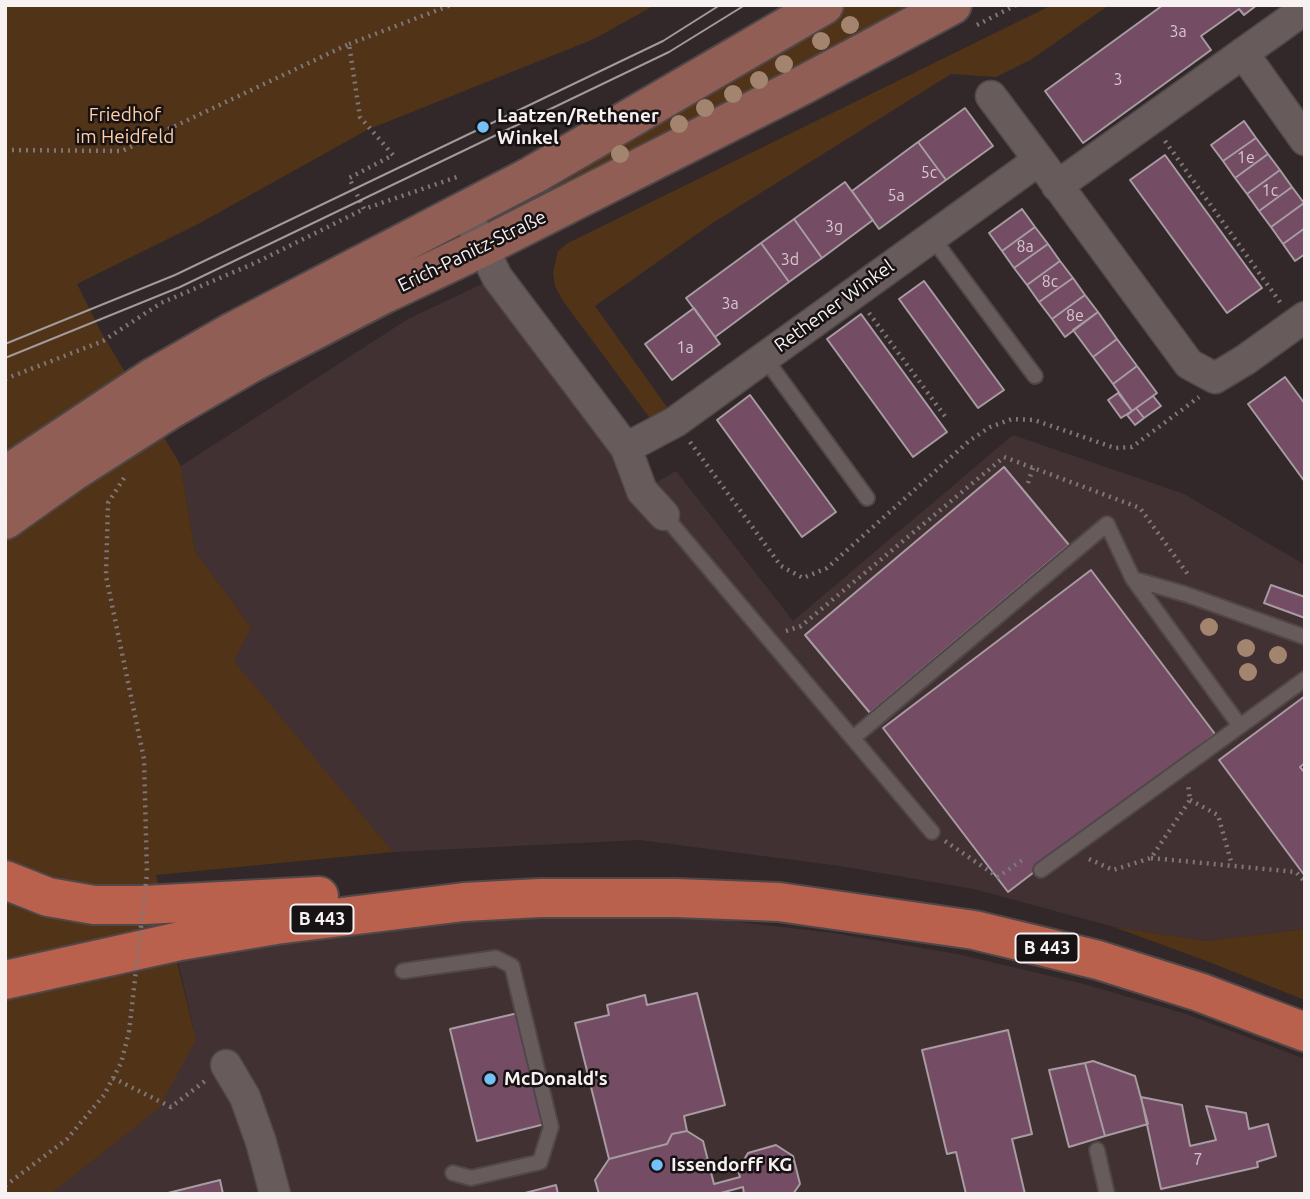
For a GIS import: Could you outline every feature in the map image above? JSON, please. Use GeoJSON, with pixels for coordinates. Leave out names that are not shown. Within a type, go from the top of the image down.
{"type":"FeatureCollection","features":[{"type":"Feature","properties":{"kind":"main road","name":"Erich-Panitz-Straße"},"geometry":{"type":"LineString","coordinates":[[5,476],[152,378],[463,193],[533,175],[824,5]]}},
{"type":"Feature","properties":{"kind":"main road","name":"Erich-Panitz-Straße"},"geometry":{"type":"LineString","coordinates":[[5,520],[74,471],[171,409],[251,363],[802,86],[963,16]]}},
{"type":"Feature","properties":{"kind":"main road"},"geometry":{"type":"LineString","coordinates":[[5,880],[48,897],[94,905],[354,895],[464,902]]}},
{"type":"Feature","properties":{"kind":"main road","name":"B 443"},"geometry":{"type":"LineString","coordinates":[[5,980],[180,941],[275,925],[464,902],[540,898],[676,898],[779,902],[974,930],[1098,960],[1199,992],[1305,1032]]}},
{"type":"Feature","properties":{"kind":"main road"},"geometry":{"type":"LineString","coordinates":[[5,1008],[180,941]]}},
{"type":"Feature","properties":{"kind":"street"},"geometry":{"type":"LineString","coordinates":[[1056,186],[1305,9]]}},
{"type":"Feature","properties":{"kind":"street"},"geometry":{"type":"LineString","coordinates":[[1242,53],[1305,140]]}},
{"type":"Feature","properties":{"kind":"street"},"geometry":{"type":"LineString","coordinates":[[991,96],[1189,364],[1214,377],[1302,326]]}},
{"type":"Feature","properties":{"kind":"street","name":"Rethener Winkel"},"geometry":{"type":"LineString","coordinates":[[626,448],[675,422],[853,291],[1039,160]]}},
{"type":"Feature","properties":{"kind":"street"},"geometry":{"type":"LineString","coordinates":[[463,193],[497,276],[626,448],[642,491],[664,515]]}},
{"type":"Feature","properties":{"kind":"street"},"geometry":{"type":"LineString","coordinates":[[226,1065],[245,1097],[275,1194]]}},
{"type":"Feature","properties":{"kind":"lane"},"geometry":{"type":"LineString","coordinates":[[931,236],[1035,376]]}},
{"type":"Feature","properties":{"kind":"lane"},"geometry":{"type":"LineString","coordinates":[[764,357],[867,498]]}},
{"type":"Feature","properties":{"kind":"lane"},"geometry":{"type":"LineString","coordinates":[[664,515],[932,832]]}},
{"type":"Feature","properties":{"kind":"lane"},"geometry":{"type":"LineString","coordinates":[[853,738],[1107,524],[1133,579],[1240,726]]}},
{"type":"Feature","properties":{"kind":"lane"},"geometry":{"type":"LineString","coordinates":[[1133,579],[1185,594],[1305,637]]}},
{"type":"Feature","properties":{"kind":"lane"},"geometry":{"type":"LineString","coordinates":[[1041,870],[1305,679]]}},
{"type":"Feature","properties":{"kind":"lane"},"geometry":{"type":"LineString","coordinates":[[403,971],[496,958],[512,966],[551,1127],[540,1162],[471,1178],[453,1173]]}},
{"type":"Feature","properties":{"kind":"lane"},"geometry":{"type":"LineString","coordinates":[[1097,1150],[1107,1194]]}},
{"type":"Feature","properties":{"kind":"path"},"geometry":{"type":"LineString","coordinates":[[5,150],[122,151],[349,44],[451,5]]}},
{"type":"Feature","properties":{"kind":"path"},"geometry":{"type":"LineString","coordinates":[[963,16],[1016,5]]}},
{"type":"Feature","properties":{"kind":"path"},"geometry":{"type":"LineString","coordinates":[[349,44],[360,117],[393,155],[349,177],[364,209]]}},
{"type":"Feature","properties":{"kind":"path"},"geometry":{"type":"LineString","coordinates":[[1150,120],[1302,326]]}},
{"type":"Feature","properties":{"kind":"path"},"geometry":{"type":"LineString","coordinates":[[369,167],[375,168]]}},
{"type":"Feature","properties":{"kind":"path"},"geometry":{"type":"LineString","coordinates":[[355,209],[463,193]]}},
{"type":"Feature","properties":{"kind":"path"},"geometry":{"type":"LineString","coordinates":[[5,379],[103,341],[161,303],[255,263],[364,209]]}},
{"type":"Feature","properties":{"kind":"path"},"geometry":{"type":"LineString","coordinates":[[853,291],[947,419]]}},
{"type":"Feature","properties":{"kind":"path"},"geometry":{"type":"LineString","coordinates":[[675,422],[781,566],[803,578],[827,568],[969,441],[990,426],[1012,419],[1034,420],[1115,448],[1132,447],[1199,398],[1214,377]]}},
{"type":"Feature","properties":{"kind":"path"},"geometry":{"type":"LineString","coordinates":[[773,644],[789,629],[801,626],[1003,457],[1140,508],[1195,583]]}},
{"type":"Feature","properties":{"kind":"path"},"geometry":{"type":"LineString","coordinates":[[5,1186],[67,1139],[104,1094],[121,1063],[129,1032],[147,874],[144,759],[106,576],[108,503],[130,468]]}},
{"type":"Feature","properties":{"kind":"path"},"geometry":{"type":"LineString","coordinates":[[1028,483],[1033,468]]}},
{"type":"Feature","properties":{"kind":"path"},"geometry":{"type":"LineString","coordinates":[[1151,858],[1190,800],[1187,765]]}},
{"type":"Feature","properties":{"kind":"path"},"geometry":{"type":"LineString","coordinates":[[1190,800],[1218,815],[1232,865]]}},
{"type":"Feature","properties":{"kind":"path"},"geometry":{"type":"LineString","coordinates":[[932,832],[998,877],[1025,858]]}},
{"type":"Feature","properties":{"kind":"path"},"geometry":{"type":"LineString","coordinates":[[1069,850],[1113,870],[1151,858],[1296,872],[1305,882]]}},
{"type":"Feature","properties":{"kind":"path"},"geometry":{"type":"LineString","coordinates":[[113,1078],[171,1107],[226,1065]]}},
{"type":"Feature","properties":{"kind":"shaded area"},"geometry":{"type":"Polygon","coordinates":[[[497,277],[643,490],[676,471],[793,621],[1013,435],[1184,494],[1305,565],[1305,929],[1206,941],[1114,927],[974,889],[840,866],[640,840],[393,852],[233,661],[251,627],[195,551],[181,466],[408,319],[497,277]]]}},
{"type":"Feature","properties":{"kind":"shaded area"},"geometry":{"type":"Polygon","coordinates":[[[599,906],[833,933],[957,954],[1084,984],[1186,1014],[1305,1059],[1305,1194],[51,1194],[110,1147],[196,1040],[177,956],[377,922],[599,906]]]}},
{"type":"Feature","properties":{"kind":"green space","name":"Friedhof im Heidfeld"},"geometry":{"type":"Polygon","coordinates":[[[5,5],[655,5],[594,39],[367,130],[200,223],[77,284],[101,332],[181,466],[195,551],[251,627],[234,661],[393,852],[156,875],[196,1040],[159,1108],[51,1194],[5,1194],[5,5]]]}},
{"type":"Feature","properties":{"kind":"green space"},"geometry":{"type":"Polygon","coordinates":[[[824,5],[952,5],[540,218],[520,182],[824,5]]]}},
{"type":"Feature","properties":{"kind":"green space"},"geometry":{"type":"Polygon","coordinates":[[[1052,5],[1109,5],[1032,59],[996,77],[951,74],[714,222],[595,306],[669,410],[652,421],[563,301],[555,286],[553,273],[558,251],[568,243],[1052,5]]]}},
{"type":"Feature","properties":{"kind":"green space"},"geometry":{"type":"Polygon","coordinates":[[[1114,927],[1206,941],[1305,929],[1305,1000],[1209,962],[1114,927]]]}},
{"type":"Feature","properties":{"kind":"building"},"geometry":{"type":"Polygon","coordinates":[[[1163,5],[1257,5],[1244,15],[1239,9],[1201,36],[1211,50],[1083,143],[1045,91],[1163,5]]]}},
{"type":"Feature","properties":{"kind":"building"},"geometry":{"type":"Polygon","coordinates":[[[965,108],[993,146],[946,180],[918,142],[965,108]]]}},
{"type":"Feature","properties":{"kind":"building"},"geometry":{"type":"Polygon","coordinates":[[[1244,121],[1256,138],[1223,161],[1211,145],[1244,121]]]}},
{"type":"Feature","properties":{"kind":"building"},"geometry":{"type":"Polygon","coordinates":[[[1256,138],[1268,154],[1235,178],[1223,161],[1256,138]]]}},
{"type":"Feature","properties":{"kind":"building"},"geometry":{"type":"Polygon","coordinates":[[[918,142],[946,180],[879,229],[852,191],[918,142]]]}},
{"type":"Feature","properties":{"kind":"building"},"geometry":{"type":"Polygon","coordinates":[[[1268,154],[1280,170],[1247,194],[1235,178],[1268,154]]]}},
{"type":"Feature","properties":{"kind":"building"},"geometry":{"type":"Polygon","coordinates":[[[1165,155],[1262,288],[1227,313],[1130,180],[1165,155]]]}},
{"type":"Feature","properties":{"kind":"building"},"geometry":{"type":"Polygon","coordinates":[[[1280,170],[1292,187],[1259,211],[1247,194],[1280,170]]]}},
{"type":"Feature","properties":{"kind":"building"},"geometry":{"type":"Polygon","coordinates":[[[845,182],[873,220],[822,258],[794,219],[845,182]]]}},
{"type":"Feature","properties":{"kind":"building"},"geometry":{"type":"Polygon","coordinates":[[[1292,187],[1304,203],[1271,227],[1259,211],[1292,187]]]}},
{"type":"Feature","properties":{"kind":"building"},"geometry":{"type":"Polygon","coordinates":[[[1304,203],[1305,228],[1283,244],[1271,227],[1304,203]]]}},
{"type":"Feature","properties":{"kind":"building"},"geometry":{"type":"Polygon","coordinates":[[[1022,209],[1035,227],[1002,251],[989,233],[1022,209]]]}},
{"type":"Feature","properties":{"kind":"building"},"geometry":{"type":"Polygon","coordinates":[[[794,219],[822,258],[789,282],[761,243],[794,219]]]}},
{"type":"Feature","properties":{"kind":"building"},"geometry":{"type":"Polygon","coordinates":[[[1035,227],[1048,244],[1014,268],[1002,251],[1035,227]]]}},
{"type":"Feature","properties":{"kind":"building"},"geometry":{"type":"Polygon","coordinates":[[[1305,228],[1305,254],[1295,261],[1283,244],[1305,228]]]}},
{"type":"Feature","properties":{"kind":"building"},"geometry":{"type":"Polygon","coordinates":[[[761,243],[789,282],[715,337],[686,298],[761,243]]]}},
{"type":"Feature","properties":{"kind":"building"},"geometry":{"type":"Polygon","coordinates":[[[1048,244],[1060,261],[1027,285],[1014,268],[1048,244]]]}},
{"type":"Feature","properties":{"kind":"building"},"geometry":{"type":"Polygon","coordinates":[[[1060,261],[1073,278],[1039,302],[1027,285],[1060,261]]]}},
{"type":"Feature","properties":{"kind":"building"},"geometry":{"type":"Polygon","coordinates":[[[1073,278],[1085,295],[1052,319],[1039,302],[1073,278]]]}},
{"type":"Feature","properties":{"kind":"building"},"geometry":{"type":"Polygon","coordinates":[[[924,281],[1004,390],[978,408],[899,299],[924,281]]]}},
{"type":"Feature","properties":{"kind":"building"},"geometry":{"type":"Polygon","coordinates":[[[1085,295],[1098,312],[1065,337],[1052,319],[1085,295]]]}},
{"type":"Feature","properties":{"kind":"building"},"geometry":{"type":"Polygon","coordinates":[[[694,308],[720,344],[672,380],[645,344],[694,308]]]}},
{"type":"Feature","properties":{"kind":"building"},"geometry":{"type":"Polygon","coordinates":[[[1098,312],[1117,339],[1093,357],[1073,330],[1098,312]]]}},
{"type":"Feature","properties":{"kind":"building"},"geometry":{"type":"Polygon","coordinates":[[[861,314],[947,432],[913,457],[827,339],[861,314]]]}},
{"type":"Feature","properties":{"kind":"building"},"geometry":{"type":"Polygon","coordinates":[[[1117,339],[1137,366],[1113,384],[1093,357],[1117,339]]]}},
{"type":"Feature","properties":{"kind":"building"},"geometry":{"type":"Polygon","coordinates":[[[1137,366],[1157,393],[1132,411],[1113,384],[1137,366]]]}},
{"type":"Feature","properties":{"kind":"building"},"geometry":{"type":"Polygon","coordinates":[[[1285,377],[1305,404],[1305,482],[1248,404],[1285,377]]]}},
{"type":"Feature","properties":{"kind":"building"},"geometry":{"type":"Polygon","coordinates":[[[1118,393],[1132,411],[1121,418],[1108,400],[1118,393]]]}},
{"type":"Feature","properties":{"kind":"building"},"geometry":{"type":"Polygon","coordinates":[[[750,395],[836,512],[802,537],[717,420],[750,395]]]}},
{"type":"Feature","properties":{"kind":"building"},"geometry":{"type":"Polygon","coordinates":[[[1153,396],[1161,406],[1144,418],[1136,408],[1153,396]]]}},
{"type":"Feature","properties":{"kind":"building"},"geometry":{"type":"Polygon","coordinates":[[[1136,408],[1144,418],[1135,425],[1127,415],[1136,408]]]}},
{"type":"Feature","properties":{"kind":"building"},"geometry":{"type":"Polygon","coordinates":[[[1004,467],[1069,545],[870,713],[805,635],[1004,467]]]}},
{"type":"Feature","properties":{"kind":"building"},"geometry":{"type":"Polygon","coordinates":[[[1091,570],[1215,734],[1008,892],[883,728],[1091,570]]]}},
{"type":"Feature","properties":{"kind":"building"},"geometry":{"type":"Polygon","coordinates":[[[1271,585],[1305,597],[1305,618],[1264,603],[1271,585]]]}},
{"type":"Feature","properties":{"kind":"building"},"geometry":{"type":"Polygon","coordinates":[[[1305,696],[1305,763],[1300,767],[1305,773],[1305,876],[1219,760],[1305,696]]]}},
{"type":"Feature","properties":{"kind":"building"},"geometry":{"type":"Polygon","coordinates":[[[697,993],[725,1105],[684,1116],[687,1131],[672,1134],[667,1144],[609,1159],[575,1023],[609,1015],[607,1005],[645,995],[647,1005],[697,993]]]}},
{"type":"Feature","properties":{"kind":"building"},"geometry":{"type":"Polygon","coordinates":[[[518,1013],[545,1124],[477,1141],[450,1029],[518,1013]]]}},
{"type":"Feature","properties":{"kind":"building"},"geometry":{"type":"Polygon","coordinates":[[[1008,1030],[1032,1134],[1012,1139],[1025,1194],[966,1194],[956,1152],[947,1154],[922,1050],[1008,1030]]]}},
{"type":"Feature","properties":{"kind":"building"},"geometry":{"type":"Polygon","coordinates":[[[1093,1061],[1135,1076],[1148,1124],[1105,1136],[1085,1063],[1093,1061]]]}},
{"type":"Feature","properties":{"kind":"building"},"geometry":{"type":"Polygon","coordinates":[[[1085,1063],[1105,1136],[1069,1147],[1049,1070],[1085,1063]]]}},
{"type":"Feature","properties":{"kind":"building"},"geometry":{"type":"Polygon","coordinates":[[[1141,1097],[1182,1105],[1190,1146],[1216,1140],[1206,1106],[1246,1113],[1249,1129],[1268,1124],[1276,1156],[1257,1162],[1258,1167],[1161,1189],[1141,1097]]]}},
{"type":"Feature","properties":{"kind":"building","name":"Issendorff KG"},"geometry":{"type":"Polygon","coordinates":[[[687,1131],[703,1141],[714,1184],[740,1177],[738,1170],[748,1153],[776,1145],[793,1156],[800,1184],[793,1194],[744,1194],[743,1187],[717,1194],[599,1194],[595,1180],[609,1159],[667,1144],[672,1134],[687,1131]]]}},
{"type":"Feature","properties":{"kind":"building"},"geometry":{"type":"Polygon","coordinates":[[[220,1180],[223,1194],[164,1194],[220,1180]]]}},
{"type":"Feature","properties":{"kind":"building"},"geometry":{"type":"Polygon","coordinates":[[[556,1185],[558,1194],[521,1194],[556,1185]]]}},
{"type":"Feature","properties":{"kind":"tram line"},"geometry":{"type":"LineString","coordinates":[[5,344],[175,275],[663,41],[720,5]]}},
{"type":"Feature","properties":{"kind":"tram line"},"geometry":{"type":"LineString","coordinates":[[5,358],[180,287],[669,52],[745,5]]}},
{"type":"Feature","properties":{"kind":"place","name":"Laatzen/Rethener Winkel"},"geometry":{"type":"Point","coordinates":[483,127]}},
{"type":"Feature","properties":{"kind":"place","name":"McDonald's"},"geometry":{"type":"Point","coordinates":[490,1079]}},
{"type":"Feature","properties":{"kind":"place","name":"Issendorff KG"},"geometry":{"type":"Point","coordinates":[657,1165]}}]}
